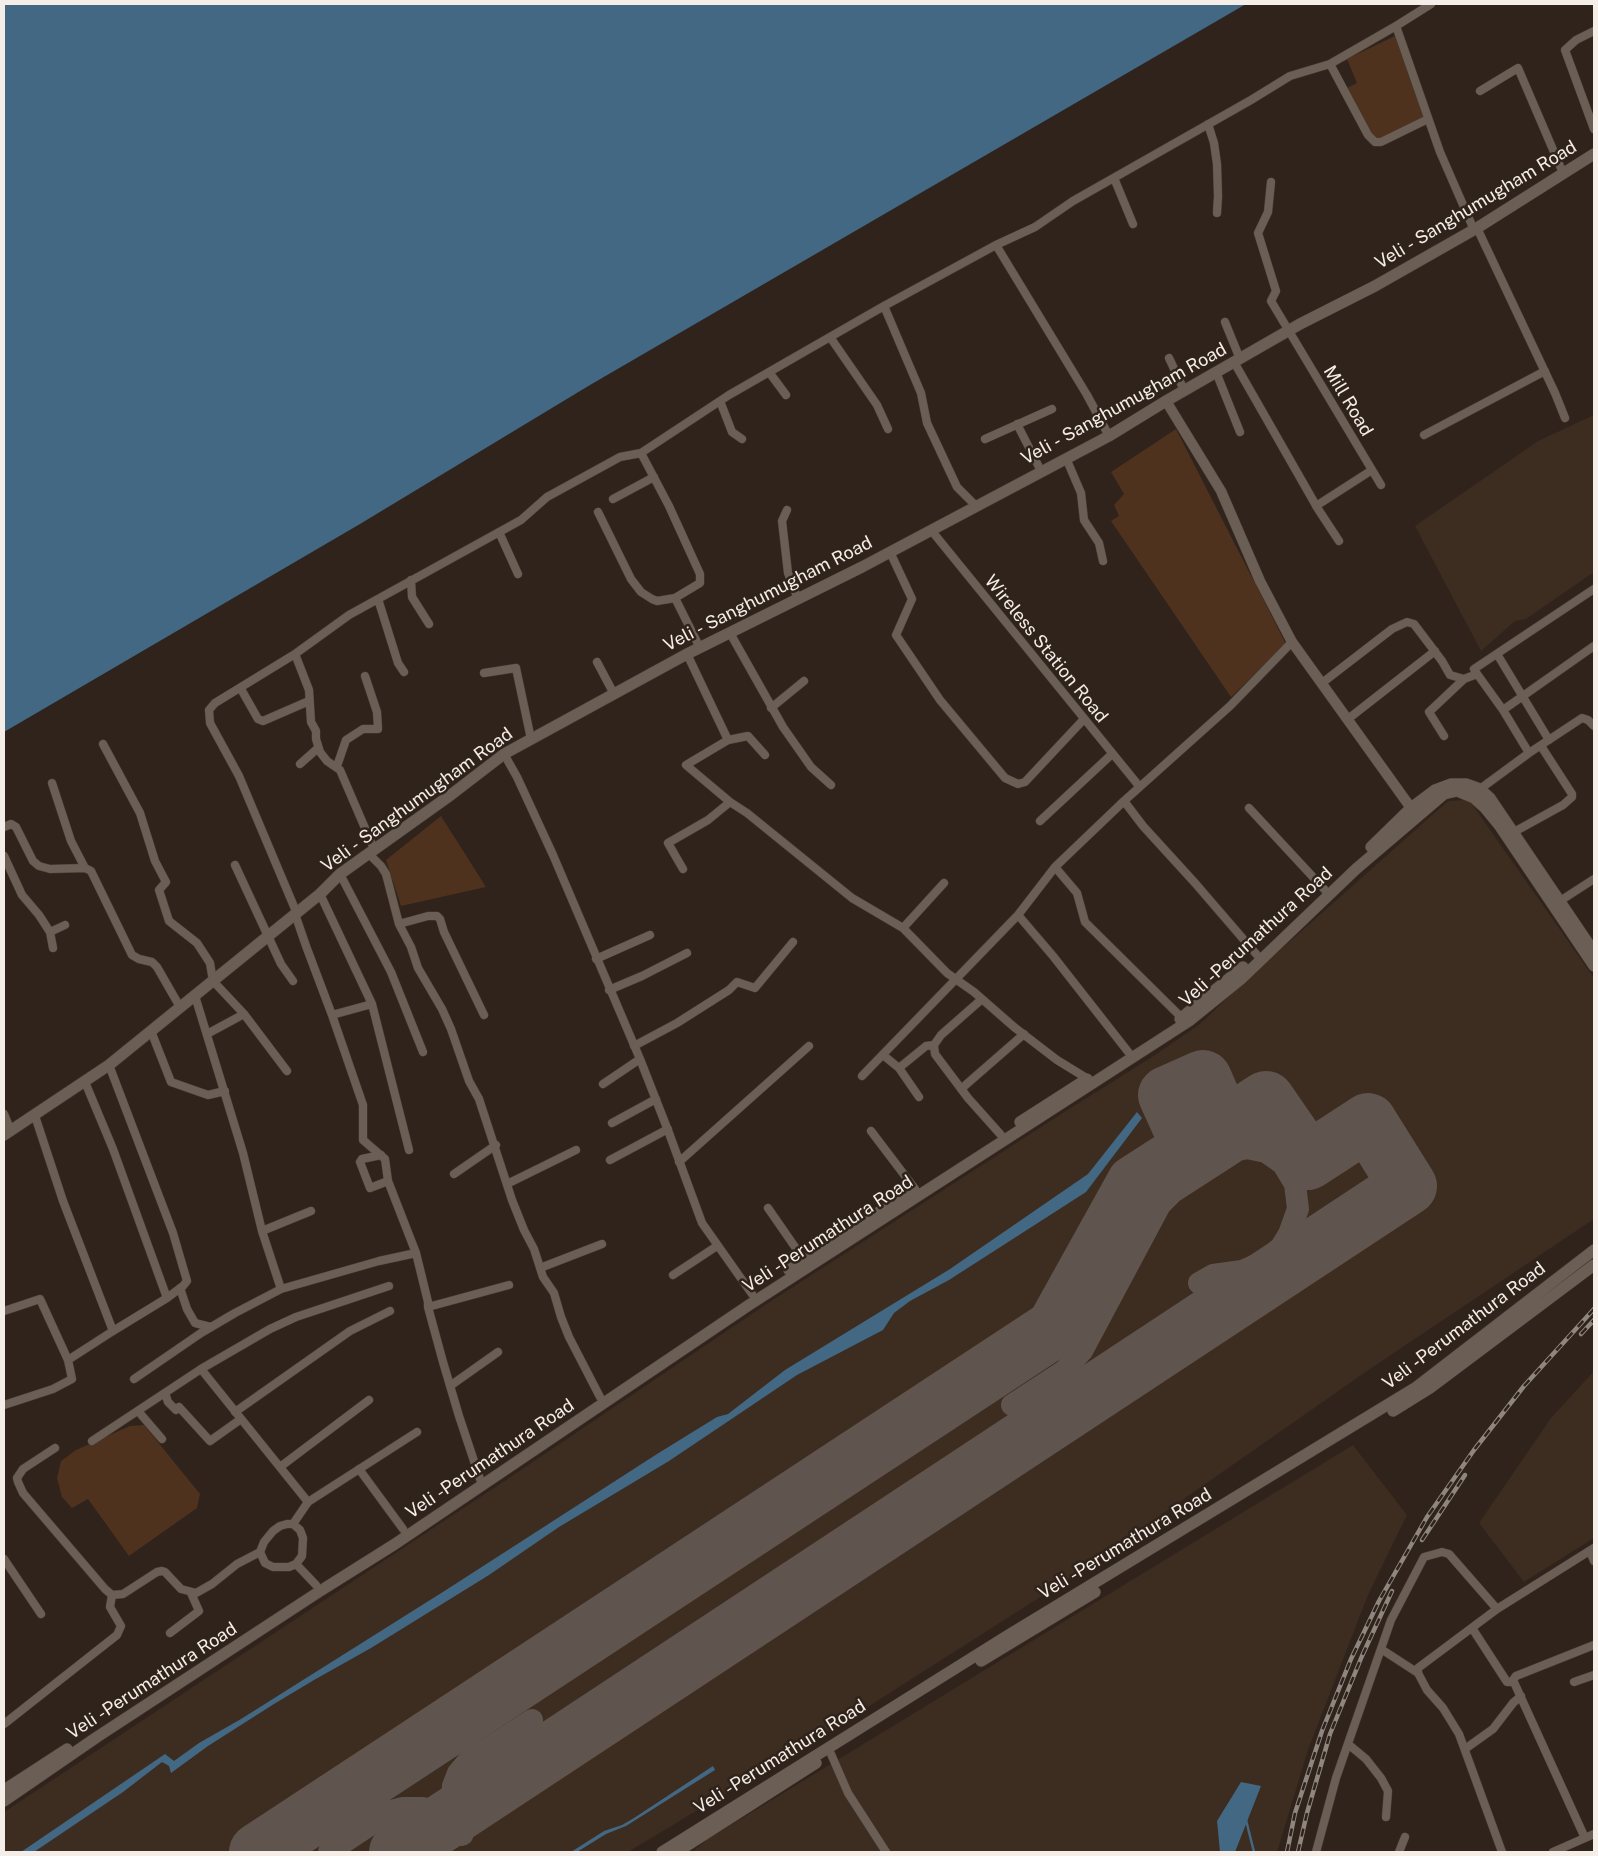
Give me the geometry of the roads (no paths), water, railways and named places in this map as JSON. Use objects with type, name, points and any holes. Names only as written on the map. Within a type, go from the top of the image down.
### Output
[{"type":"main road","name":"Veli - Sanghumugham Road","points":[[8,1133],[109,1065],[320,894],[340,874],[452,794],[504,754],[687,654],[890,552],[1109,436],[1184,390],[1300,324],[1375,286],[1475,229],[1594,154]]},
{"type":"main road","points":[[4,1790],[480,1479],[752,1294],[1182,1018],[1256,955],[1411,808],[1435,790],[1451,784],[1466,784],[1480,789],[1490,798],[1594,952]]},
{"type":"main road","name":"Veli -Perumathura Road","points":[[4,1801],[268,1625],[395,1544],[748,1305],[1189,1022],[1240,979],[1356,869],[1444,794],[1457,791],[1474,798],[1485,808],[1499,825],[1594,966]]},
{"type":"main road","name":"Veli -Perumathura Road","points":[[662,1852],[999,1641],[1415,1388],[1594,1250]]},
{"type":"main road","points":[[677,1852],[831,1754],[1430,1388],[1594,1266]]},
{"type":"street","points":[[480,1479],[450,1386],[428,1307],[416,1253],[388,1181],[385,1158],[363,1140],[363,1105],[295,914],[295,909],[239,776],[210,723],[209,710],[215,703],[241,689],[295,654],[350,615],[521,520],[548,497],[620,457],[641,453],[720,401],[884,306],[996,245],[1035,227],[1073,201],[1290,76],[1330,64],[1431,4]]},
{"type":"street","points":[[1396,26],[1440,152],[1475,229],[1545,371],[1565,418]]},
{"type":"street","points":[[1594,31],[1569,44],[1566,50],[1594,128]]},
{"type":"street","points":[[1330,64],[1368,135],[1375,142],[1381,142],[1428,119]]},
{"type":"street","points":[[1480,91],[1518,68],[1563,173]]},
{"type":"street","points":[[1208,124],[1214,143],[1217,164],[1217,213]]},
{"type":"street","points":[[1114,178],[1133,224]]},
{"type":"street","name":"Mill Road","points":[[1271,182],[1268,212],[1258,233],[1276,291],[1271,301],[1381,485]]},
{"type":"street","points":[[996,245],[1087,395],[1109,436]]},
{"type":"street","points":[[884,306],[921,393],[928,423],[957,487],[976,506]]},
{"type":"street","points":[[1225,322],[1237,360],[1316,506],[1339,542]]},
{"type":"street","points":[[830,337],[877,405],[888,429]]},
{"type":"street","points":[[1169,358],[1184,390]]},
{"type":"street","points":[[1424,435],[1545,371]]},
{"type":"street","points":[[769,372],[786,395]]},
{"type":"street","points":[[1216,372],[1240,432]]},
{"type":"street","points":[[720,401],[732,432],[742,440]]},
{"type":"street","points":[[1166,401],[1221,491],[1260,582],[1292,642],[1411,808]]},
{"type":"street","points":[[985,439],[1052,409]]},
{"type":"street","points":[[1017,424],[1041,471]]},
{"type":"street","points":[[598,512],[631,579],[641,592],[652,600],[658,601],[675,598],[700,584],[700,574],[669,506],[641,453]]},
{"type":"street","points":[[1066,458],[1081,493],[1084,520],[1099,543],[1103,561]]},
{"type":"street","points":[[1316,506],[1372,470]]},
{"type":"street","points":[[613,499],[654,477]]},
{"type":"street","points":[[786,510],[782,521],[788,573],[798,599]]},
{"type":"street","name":"Wireless Station Road","points":[[931,530],[1139,786]]},
{"type":"street","points":[[499,532],[518,574]]},
{"type":"street","points":[[890,552],[912,599],[896,635],[940,700],[1005,778],[1018,784],[1025,782],[1084,720]]},
{"type":"street","points":[[412,580],[412,597],[429,624]]},
{"type":"street","points":[[1474,669],[1594,589]]},
{"type":"street","points":[[675,598],[700,648]]},
{"type":"street","points":[[378,599],[398,663],[404,672]]},
{"type":"street","points":[[1322,683],[1392,629],[1407,622],[1414,624],[1435,651],[1450,675],[1464,679]]},
{"type":"street","points":[[730,633],[783,727],[811,767],[831,786]]},
{"type":"street","points":[[862,1076],[1018,915],[1055,867],[1139,786],[1230,706],[1292,642]]},
{"type":"street","points":[[1503,710],[1594,646]]},
{"type":"street","points":[[1348,719],[1435,651]]},
{"type":"street","points":[[295,654],[309,690],[311,722],[316,731],[318,748],[322,757],[336,766],[343,775],[372,852],[386,874],[399,924],[411,947],[418,968],[442,1009],[469,1081],[479,1098],[507,1184],[524,1230],[534,1249],[543,1277],[554,1294],[560,1317],[600,1397]]},
{"type":"street","points":[[687,654],[728,740]]},
{"type":"street","points":[[1497,654],[1549,740]]},
{"type":"street","points":[[597,662],[614,694]]},
{"type":"street","points":[[484,673],[516,668],[531,739]]},
{"type":"street","points":[[1444,736],[1429,712],[1464,679],[1477,674],[1474,669]]},
{"type":"street","points":[[1474,669],[1503,710],[1529,753]]},
{"type":"street","points":[[336,766],[346,740],[362,729],[378,729],[377,712],[365,676]]},
{"type":"street","points":[[771,708],[804,681]]},
{"type":"street","points":[[241,689],[258,719],[263,721],[309,701]]},
{"type":"street","points":[[1480,789],[1529,753],[1582,718],[1588,720],[1594,726]]},
{"type":"street","points":[[765,755],[748,736],[728,740],[686,765],[852,898],[903,928],[922,949],[956,979],[1057,1060],[1088,1079]]},
{"type":"street","points":[[103,744],[140,814],[154,861],[166,882],[159,890],[169,921],[197,943],[210,963],[214,980],[244,1014],[287,1071]]},
{"type":"street","points":[[1514,832],[1562,806],[1572,797],[1572,794],[1541,746]]},
{"type":"street","points":[[300,764],[318,748]]},
{"type":"street","points":[[504,754],[518,777],[640,1059],[702,1223],[752,1294]]},
{"type":"street","points":[[1040,821],[1112,754]]},
{"type":"street","points":[[52,783],[71,842],[85,868],[94,875],[132,955],[152,962],[157,967],[180,1007]]},
{"type":"street","points":[[1124,801],[1143,826],[1195,883],[1256,955]]},
{"type":"street","points":[[683,869],[668,843],[708,820],[730,802]]},
{"type":"street","points":[[1248,808],[1325,890]]},
{"type":"street","points":[[4,827],[11,824],[16,827],[33,862],[38,866],[50,869],[85,868]]},
{"type":"street","points":[[4,856],[22,895],[50,932],[53,948]]},
{"type":"street","points":[[235,865],[281,964],[293,981]]},
{"type":"street","points":[[1055,867],[1077,893],[1085,922],[1182,1018]]},
{"type":"street","points":[[340,874],[391,972],[423,1052]]},
{"type":"street","points":[[1560,901],[1594,879]]},
{"type":"street","points":[[903,928],[944,883]]},
{"type":"street","points":[[320,894],[372,1004],[409,1150]]},
{"type":"street","points":[[1018,915],[1053,956],[1129,1053]]},
{"type":"street","points":[[399,924],[428,916],[437,916],[440,919],[444,932],[484,1015]]},
{"type":"street","points":[[50,932],[65,925]]},
{"type":"street","points":[[596,959],[650,936]]},
{"type":"street","points":[[634,1046],[677,1023],[729,990],[738,982],[755,988],[793,942]]},
{"type":"street","points":[[609,990],[687,953]]},
{"type":"street","points":[[195,996],[243,1153],[262,1232],[281,1289]]},
{"type":"street","points":[[982,999],[941,1035],[934,1045],[935,1054],[961,1089],[1001,1135]]},
{"type":"street","points":[[332,1015],[372,1004]]},
{"type":"street","points":[[207,1034],[244,1014]]},
{"type":"street","points":[[151,1031],[171,1082],[208,1095],[225,1092]]},
{"type":"street","points":[[961,1089],[1024,1034]]},
{"type":"street","points":[[898,1068],[926,1046],[934,1045]]},
{"type":"street","points":[[679,1162],[809,1046]]},
{"type":"street","points":[[883,1056],[898,1068],[919,1097]]},
{"type":"street","points":[[603,1084],[640,1059]]},
{"type":"street","points":[[68,1360],[167,1298],[187,1281],[173,1233],[109,1065]]},
{"type":"street","points":[[85,1082],[113,1149],[167,1298]]},
{"type":"street","points":[[612,1124],[656,1099]]},
{"type":"street","points":[[4,1114],[8,1133]]},
{"type":"street","points":[[35,1116],[64,1201],[113,1331]]},
{"type":"street","points":[[610,1160],[668,1129]]},
{"type":"street","points":[[871,1131],[915,1189]]},
{"type":"street","points":[[454,1174],[496,1146]]},
{"type":"street","points":[[507,1184],[576,1150]]},
{"type":"street","points":[[381,1155],[362,1159],[360,1162],[370,1188],[388,1181]]},
{"type":"street","points":[[768,1208],[804,1260]]},
{"type":"street","points":[[262,1232],[311,1211]]},
{"type":"street","points":[[540,1268],[602,1244]]},
{"type":"street","points":[[673,1274],[717,1246]]},
{"type":"street","points":[[134,1379],[235,1312],[281,1289],[416,1253]]},
{"type":"street","points":[[428,1307],[509,1285]]},
{"type":"street","points":[[92,1441],[201,1369],[270,1329],[296,1317],[389,1286]]},
{"type":"street","points":[[180,1288],[187,1309],[195,1322],[211,1327]]},
{"type":"street","points":[[4,1311],[40,1299],[68,1360],[72,1380],[53,1389],[4,1405]]},
{"type":"street","points":[[235,1412],[350,1331],[390,1311]]},
{"type":"street","points":[[450,1386],[498,1352]]},
{"type":"street","points":[[201,1369],[308,1502]]},
{"type":"street","points":[[165,1393],[168,1402],[176,1410],[179,1408],[210,1441],[241,1420]]},
{"type":"street","points":[[280,1467],[369,1400]]},
{"type":"street","points":[[138,1411],[162,1439]]},
{"type":"street","points":[[113,1597],[123,1594],[157,1572],[162,1571],[181,1589],[192,1593],[202,1591],[237,1564],[260,1552],[264,1542],[273,1531],[280,1526],[293,1524],[308,1502],[417,1432]]},
{"type":"street","points":[[55,1448],[23,1469],[19,1474],[18,1482],[23,1493],[113,1597]]},
{"type":"street","points":[[359,1470],[403,1529]]},
{"type":"street","points":[[260,1552],[265,1563],[273,1567],[289,1567],[296,1564],[302,1556],[303,1538],[300,1530],[293,1524]]},
{"type":"street","points":[[1418,1672],[1421,1664],[1497,1609],[1592,1550],[1594,1561]]},
{"type":"street","points":[[1316,1852],[1336,1778],[1391,1620],[1424,1557],[1442,1552],[1449,1554],[1497,1609]]},
{"type":"street","points":[[4,1559],[42,1614]]},
{"type":"street","points":[[296,1564],[316,1585]]},
{"type":"street","points":[[170,1634],[199,1612],[192,1593]]},
{"type":"street","points":[[4,1724],[117,1635],[122,1626],[110,1606],[113,1597]]},
{"type":"street","points":[[1472,1628],[1506,1682],[1514,1682]]},
{"type":"street","points":[[1585,1838],[1520,1696],[1514,1678],[1594,1645]]},
{"type":"street","points":[[1381,1649],[1418,1672],[1428,1690],[1443,1708],[1459,1734],[1502,1852]]},
{"type":"street","points":[[1574,1682],[1594,1674]]},
{"type":"street","points":[[1465,1749],[1493,1729],[1520,1696]]},
{"type":"street","points":[[1348,1744],[1366,1759],[1381,1778],[1388,1791],[1386,1817]]},
{"type":"street","points":[[831,1754],[848,1793],[886,1852]]},
{"type":"street","points":[[1553,1852],[1594,1834]]},
{"type":"street","points":[[1399,1852],[1405,1837]]},
{"type":"water","points":[[4,4],[1246,4],[590,385],[360,524],[4,732]]},
{"type":"water","points":[[1137,1112],[1142,1118],[1086,1192],[949,1280],[910,1301],[894,1313],[883,1330],[797,1375],[669,1461],[559,1527],[489,1575],[371,1648],[274,1704],[208,1746],[171,1773],[169,1766],[162,1762],[123,1792],[34,1852],[21,1852],[165,1754],[174,1761],[199,1743],[241,1719],[446,1590],[657,1454],[717,1417],[728,1414],[785,1370],[950,1269],[1088,1174]]},
{"type":"water","points":[[713,1766],[715,1770],[626,1826],[606,1834],[577,1852],[571,1852],[604,1831],[622,1825],[634,1818]]},
{"type":"water","points":[[1241,1782],[1261,1786],[1235,1852],[1220,1852],[1217,1821]]},
{"type":"waterway","points":[[1246,1820],[1254,1852]]},
{"type":"railway","points":[[1287,1852],[1295,1813],[1322,1731],[1351,1659],[1379,1601],[1427,1517],[1474,1450],[1524,1386],[1594,1309]]},
{"type":"railway","points":[[1581,1334],[1594,1320]]},
{"type":"railway","points":[[1422,1540],[1465,1475]]},
{"type":"railway","points":[[1298,1852],[1307,1813],[1330,1734],[1362,1656],[1392,1591]]}]
